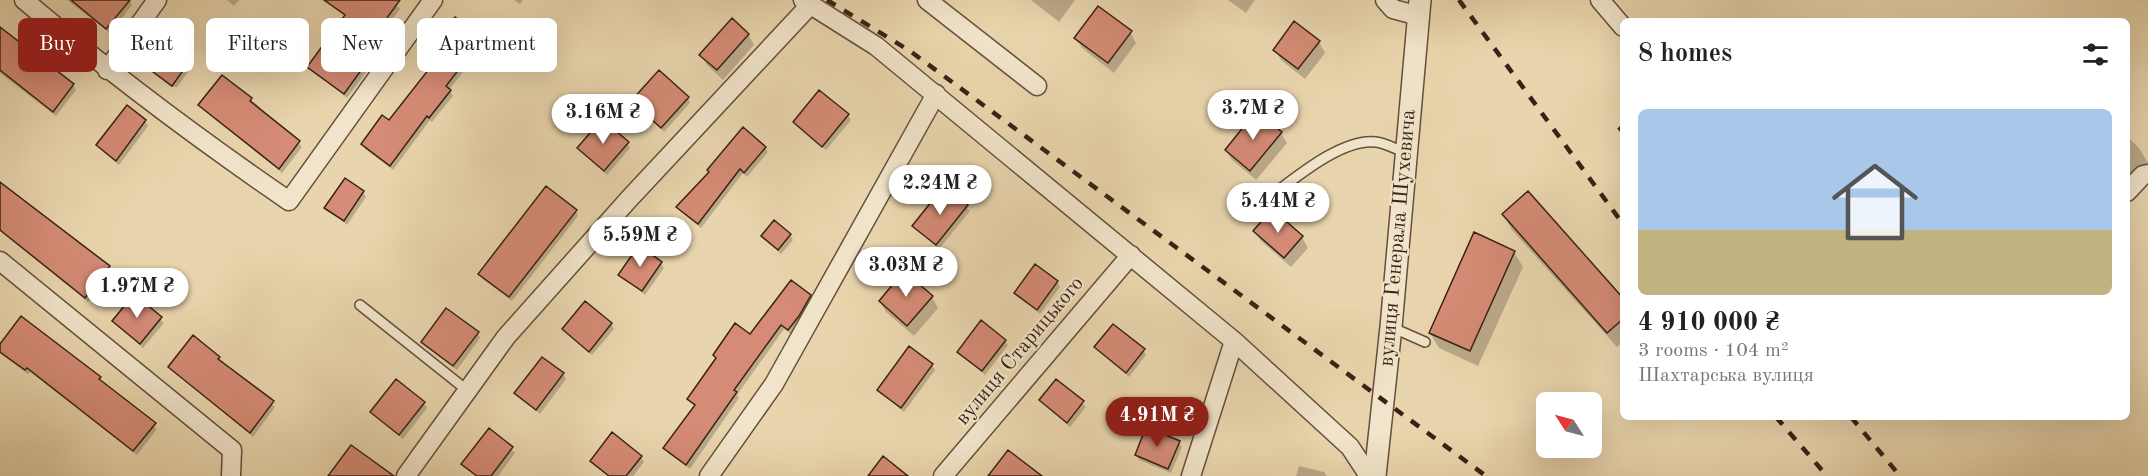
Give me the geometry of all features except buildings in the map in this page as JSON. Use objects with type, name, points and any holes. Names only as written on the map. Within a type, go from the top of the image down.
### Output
[{"type":"street","points":[[24,0],[107,70],[197,138],[289,201],[433,0]]},
{"type":"street","points":[[107,70],[157,0]]},
{"type":"street","points":[[927,0],[1037,86]]},
{"type":"street","points":[[1385,0],[1393,9],[1419,8]]},
{"type":"street","points":[[1600,0],[1620,23]]},
{"type":"street","points":[[406,476],[506,337],[807,2],[876,46],[1234,341],[1350,447],[1369,476]]},
{"type":"street","name":"вулиця Генерала Шухевича","points":[[1375,476],[1391,327],[1419,8]]},
{"type":"street","points":[[709,476],[774,384],[936,94]]},
{"type":"street","points":[[2130,189],[2143,175],[2148,174]]},
{"type":"street","name":"вулиця Старицького","points":[[944,476],[1131,255]]},
{"type":"street","points":[[0,261],[232,450],[231,476]]},
{"type":"street","points":[[1191,476],[1234,341]]},
{"type":"lane","points":[[1256,207],[1332,153],[1357,143],[1376,142],[1407,153]]},
{"type":"lane","points":[[360,304],[469,391]]},
{"type":"lane","points":[[1391,327],[1425,342]]},
{"type":"railway","points":[[827,0],[910,51],[1486,476]]},
{"type":"railway","points":[[1459,0],[1620,220]]},
{"type":"railway","points":[[1779,420],[1827,476]]},
{"type":"railway","points":[[1853,420],[1900,476]]}]
